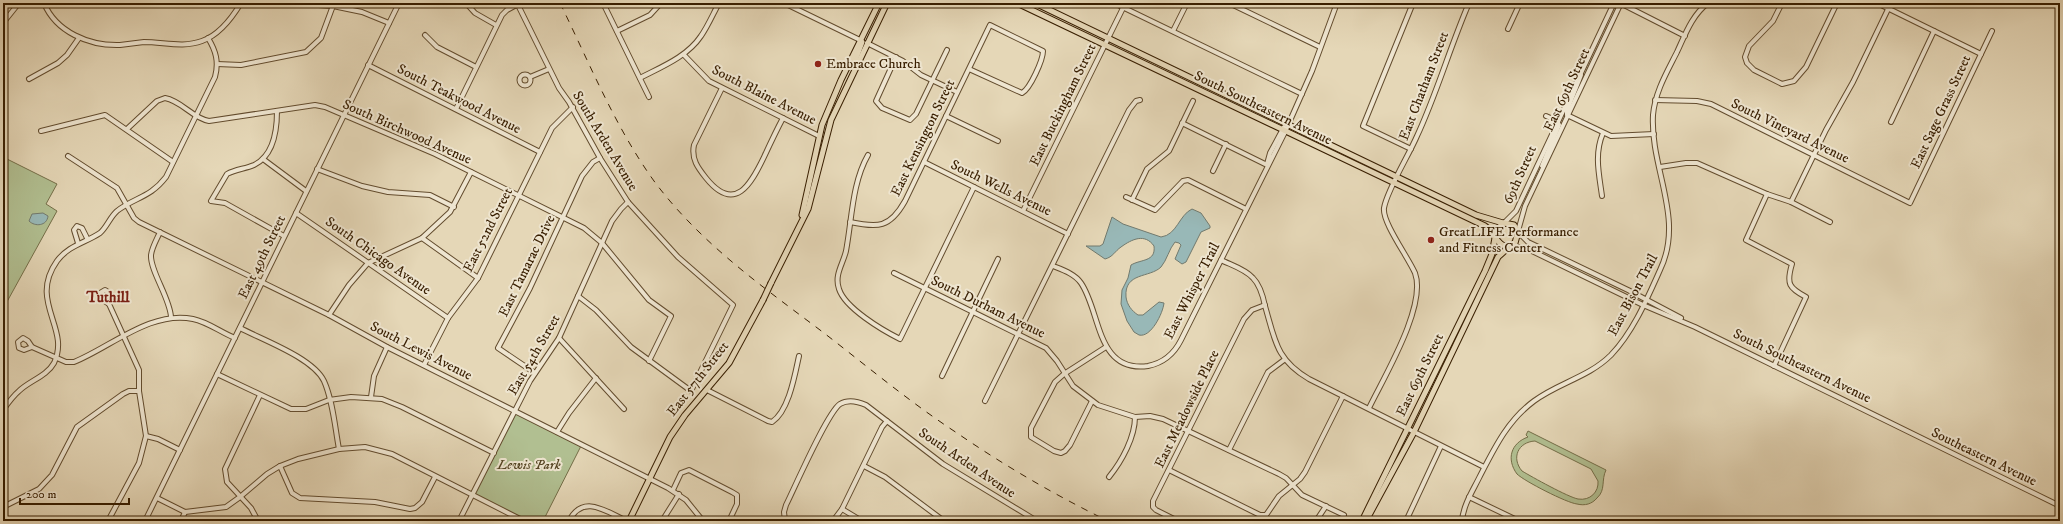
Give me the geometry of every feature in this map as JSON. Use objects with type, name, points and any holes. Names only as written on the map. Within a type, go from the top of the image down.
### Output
[{"type":"main road","name":"East 57th Street","points":[[797,230],[805,204],[819,136],[834,97],[879,3]]},
{"type":"main road","name":"East 57th Street","points":[[628,521],[670,437],[685,414],[707,390],[735,354],[763,300],[811,201],[828,130],[847,86],[887,3]]},
{"type":"main road","name":"South Southeastern Avenue","points":[[1017,3],[1394,184],[1485,226],[1495,237]]},
{"type":"main road","name":"South Southeastern Avenue","points":[[1035,3],[1476,215],[1504,223]]},
{"type":"main road","points":[[847,86],[861,47],[860,40]]},
{"type":"main road","points":[[1504,223],[1512,224],[1518,232],[1517,240],[1511,246],[1502,245],[1495,237],[1497,229],[1504,223]]},
{"type":"main road","name":"East 69th Street","points":[[1364,521],[1407,428],[1490,260],[1495,237]]},
{"type":"main road","name":"East 69th Street","points":[[1364,521],[1414,432],[1498,256],[1511,246]]},
{"type":"street","points":[[3,23],[19,3]]},
{"type":"street","points":[[44,3],[55,21],[79,38],[104,44],[144,42],[184,45],[208,38],[225,25],[241,3]]},
{"type":"street","points":[[290,3],[333,4],[362,12],[390,23]]},
{"type":"street","name":"East 49th Street","points":[[145,521],[399,3]]},
{"type":"street","points":[[466,3],[475,13],[496,25]]},
{"type":"street","points":[[603,3],[649,97]]},
{"type":"street","points":[[617,31],[650,15],[661,3]]},
{"type":"street","points":[[640,78],[684,55],[701,37],[719,3]]},
{"type":"street","points":[[784,3],[860,40]]},
{"type":"street","points":[[1114,3],[1302,94]]},
{"type":"street","points":[[1173,31],[1186,3]]},
{"type":"street","points":[[1229,3],[1320,47]]},
{"type":"street","name":"East Whisper Trail","points":[[1053,266],[1074,276],[1082,285],[1106,347],[1117,358],[1133,365],[1152,365],[1165,359],[1177,346],[1246,209],[1267,165],[1270,153],[1302,94],[1337,3]]},
{"type":"street","points":[[1411,149],[1363,126],[1413,3]]},
{"type":"street","name":"East Chatham Street","points":[[1368,408],[1404,335],[1416,304],[1417,295],[1415,273],[1384,213],[1386,202],[1411,149],[1469,3]]},
{"type":"street","points":[[1508,29],[1520,3]]},
{"type":"street","name":"69th Street","points":[[1504,223],[1516,211],[1557,121],[1614,3]]},
{"type":"street","points":[[1621,3],[1685,36]]},
{"type":"street","name":"East 69th Street","points":[[1518,232],[1523,212],[1540,174],[1621,3]]},
{"type":"street","name":"East Bison Trail","points":[[1462,521],[1470,497],[1496,444],[1514,418],[1534,400],[1601,364],[1625,337],[1646,299],[1664,261],[1670,240],[1670,224],[1654,134],[1653,121],[1655,100],[1685,36],[1696,16],[1708,3]]},
{"type":"street","points":[[1782,3],[1773,21],[1749,46],[1745,57],[1747,63],[1754,70],[1782,84],[1794,81],[1806,67],[1837,3]]},
{"type":"street","points":[[1877,3],[1981,54]]},
{"type":"street","points":[[1791,202],[1853,82],[1891,3]]},
{"type":"street","points":[[218,64],[241,65],[306,52],[321,38],[333,4]]},
{"type":"street","points":[[456,109],[496,25],[507,10],[517,4]]},
{"type":"street","name":"South Arden Avenue","points":[[517,4],[549,69],[600,158],[628,202],[678,257],[733,305]]},
{"type":"street","name":"East Buckingham Street","points":[[1023,211],[1123,8]]},
{"type":"street","name":"East Kensington Street","points":[[850,222],[871,226],[888,222],[901,208],[990,25],[1043,51],[1042,57],[1027,89],[1019,93],[969,69]]},
{"type":"street","points":[[1891,122],[1934,31]]},
{"type":"street","name":"East Sage Grass Street","points":[[1910,203],[1992,31]]},
{"type":"street","points":[[425,35],[437,47],[476,67]]},
{"type":"street","points":[[29,79],[58,63],[67,55],[79,38]]},
{"type":"street","points":[[3,410],[19,391],[50,368],[56,358],[58,337],[47,303],[48,279],[58,260],[66,251],[78,243],[101,232],[112,216],[127,205],[150,194],[166,177],[213,81],[218,64],[214,48],[208,38]]},
{"type":"street","points":[[867,44],[896,57],[933,81],[957,92]]},
{"type":"street","points":[[896,57],[876,98],[880,106],[905,119],[911,119],[916,114],[947,50]]},
{"type":"street","name":"South Blaine Avenue","points":[[684,55],[704,77],[722,88],[819,136]]},
{"type":"street","name":"South Teakwood Avenue","points":[[368,65],[540,152]]},
{"type":"street","points":[[530,77],[549,69]]},
{"type":"street","points":[[1582,69],[1580,79],[1567,110],[1568,116],[1603,133],[1618,137],[1654,134]]},
{"type":"street","points":[[722,88],[694,145],[693,153],[698,168],[713,187],[719,191],[732,194],[747,187],[783,118]]},
{"type":"street","name":"South Birchwood Avenue","points":[[127,129],[161,99],[172,99],[196,116],[205,120],[214,121],[316,105],[410,142],[590,232],[602,243],[640,291],[671,316],[650,361]]},
{"type":"street","points":[[985,401],[1019,335],[1129,110],[1136,101],[1140,100]]},
{"type":"street","name":"South Vineyard Avenue","points":[[1655,100],[1697,101],[1710,104],[1910,203]]},
{"type":"street","points":[[1132,200],[1147,169],[1169,151],[1193,101]]},
{"type":"street","name":"East 52nd Street","points":[[424,365],[448,318],[478,278],[540,152],[556,123],[572,108]]},
{"type":"street","points":[[277,111],[277,131],[271,146],[263,159],[252,166],[227,174],[211,201],[224,203],[284,236]]},
{"type":"street","points":[[41,131],[105,115],[173,162]]},
{"type":"street","points":[[946,116],[998,141]]},
{"type":"street","points":[[1540,174],[1544,158],[1559,125],[1557,121],[1546,116]]},
{"type":"street","points":[[1182,124],[1267,165]]},
{"type":"street","points":[[1602,196],[1597,159],[1598,148],[1603,133]]},
{"type":"street","points":[[1213,171],[1226,144]]},
{"type":"street","points":[[868,155],[860,172],[850,222],[846,252],[838,274],[839,289],[848,303],[882,329],[900,339],[974,187]]},
{"type":"street","name":"South Lewis Avenue","points":[[68,156],[112,184],[120,192],[137,221],[328,315],[387,347],[673,490],[691,505],[703,521]]},
{"type":"street","name":"East Tamarac Drive","points":[[535,373],[498,348],[516,317],[587,169],[600,158]]},
{"type":"street","points":[[263,159],[306,191]]},
{"type":"street","name":"South Wells Avenue","points":[[924,162],[1068,234]]},
{"type":"street","points":[[1660,167],[1697,163],[1767,194],[1791,202],[1830,222]]},
{"type":"street","points":[[317,169],[362,186],[388,192],[430,195],[454,207]]},
{"type":"street","points":[[328,315],[349,285],[368,263],[422,238],[454,207],[470,172]]},
{"type":"street","points":[[1126,197],[1155,210],[1183,181],[1188,180],[1246,209]]},
{"type":"street","points":[[1767,194],[1746,240],[1792,264],[1788,282],[1792,289],[1806,297],[1774,366]]},
{"type":"street","name":"East 54th Street","points":[[459,521],[535,373],[559,338],[615,216],[628,202]]},
{"type":"street","name":"South Chicago Avenue","points":[[296,213],[448,318]]},
{"type":"street","points":[[78,243],[74,230],[77,226],[82,227],[88,238]]},
{"type":"street","points":[[160,232],[152,250],[151,259],[169,304],[171,317]]},
{"type":"street","name":"South Southeastern Avenue","points":[[1518,232],[1528,242],[1646,299],[1695,327]]},
{"type":"street","points":[[422,238],[478,278]]},
{"type":"street","name":"South Southeastern Avenue","points":[[1511,246],[1532,251],[1643,305],[1695,327],[1899,427]]},
{"type":"street","points":[[942,376],[998,259]]},
{"type":"street","points":[[1221,260],[1253,278],[1262,293],[1278,349],[1284,360],[1302,375],[1484,468]]},
{"type":"street","name":"South Durham Avenue","points":[[894,273],[1046,348],[1053,355],[1064,374],[1078,391],[1092,402],[1111,411],[1135,417],[1150,416],[1163,419],[1280,474],[1293,484],[1302,495],[1344,515]]},
{"type":"street","points":[[578,296],[596,310],[619,336],[650,361]]},
{"type":"street","points":[[108,521],[139,463],[146,436],[138,391],[139,370],[109,304]]},
{"type":"street","name":"East 57th Street","points":[[650,361],[691,391],[733,305]]},
{"type":"street","name":"East Meadowside Place","points":[[1178,521],[1156,510],[1152,504],[1247,315],[1252,310],[1265,305]]},
{"type":"street","points":[[32,348],[66,362],[74,362],[123,336],[171,317],[194,319],[235,338]]},
{"type":"street","points":[[240,328],[310,364],[322,377],[329,400],[339,449]]},
{"type":"street","points":[[559,338],[624,409]]},
{"type":"street","points":[[371,397],[374,376],[387,347]]},
{"type":"street","points":[[1092,402],[1070,445],[1065,451],[1057,453],[1033,440],[1030,434],[1031,428],[1051,387],[1064,374],[1106,347]]},
{"type":"street","points":[[707,390],[719,398],[772,422],[778,416],[792,388],[798,356]]},
{"type":"street","points":[[1229,450],[1268,372],[1284,360]]},
{"type":"street","points":[[217,374],[286,407],[296,409],[309,408],[329,400],[371,397],[397,405],[494,453]]},
{"type":"street","points":[[557,432],[568,414],[596,378]]},
{"type":"street","points":[[3,507],[34,493],[46,483],[82,422],[123,394],[129,391],[138,391]]},
{"type":"street","points":[[258,521],[251,508],[227,482],[225,469],[260,395]]},
{"type":"street","points":[[1169,470],[1263,516],[1268,512],[1279,496],[1305,472],[1343,396]]},
{"type":"street","name":"South Arden Avenue","points":[[785,521],[784,512],[786,505],[834,409],[840,404],[852,400],[866,405],[943,464],[1034,520]]},
{"type":"street","points":[[1109,477],[1116,468],[1135,428],[1135,417]]},
{"type":"street","points":[[833,521],[842,509],[882,427],[887,421]]},
{"type":"street","name":"Southeastern Avenue","points":[[1899,427],[2060,506]]},
{"type":"street","points":[[146,436],[158,439],[180,450]]},
{"type":"street","points":[[1406,521],[1441,446]]},
{"type":"street","points":[[157,498],[185,512],[226,507],[258,481],[280,466],[298,459],[339,449],[360,447],[380,449],[472,495],[514,519],[524,521]]},
{"type":"street","points":[[280,466],[292,493],[300,498],[374,502],[410,509],[415,508],[422,502],[435,477]]},
{"type":"street","points":[[864,466],[885,477],[944,521]]},
{"type":"street","points":[[673,490],[682,473],[689,470],[732,492],[737,495],[738,500],[729,521]]},
{"type":"street","points":[[662,521],[679,494]]},
{"type":"street","points":[[1470,497],[1518,521]]},
{"type":"street","points":[[569,521],[577,510],[589,506],[597,507],[628,521]]},
{"type":"street","points":[[1316,521],[1326,506]]},
{"type":"street","points":[[842,509],[862,521]]},
{"type":"street","points":[[181,521],[185,512]]},
{"type":"green space","points":[[3,157],[57,184],[46,204],[57,211],[3,309]]},
{"type":"green space","name":"Lewis Park","points":[[515,411],[582,444],[543,521],[524,521],[472,495]]},
{"type":"green space","points":[[1528,431],[1606,470],[1602,492],[1600,495],[1593,502],[1586,505],[1572,503],[1536,486],[1517,474],[1512,463],[1512,452],[1518,443],[1528,437],[1526,435]],"holes":[[[1535,441],[1591,469],[1598,481],[1597,489],[1590,497],[1586,499],[1578,499],[1559,491],[1522,471],[1517,461],[1517,456],[1524,444]]]},
{"type":"water","points":[[1192,209],[1201,213],[1210,228],[1201,232],[1186,262],[1182,264],[1175,259],[1181,245],[1175,242],[1161,267],[1151,273],[1133,279],[1126,289],[1127,303],[1138,315],[1143,315],[1159,302],[1164,303],[1156,324],[1148,333],[1139,335],[1134,332],[1127,321],[1121,304],[1122,290],[1128,278],[1131,265],[1153,255],[1154,246],[1143,238],[1134,240],[1125,244],[1110,257],[1105,259],[1086,246],[1100,246],[1103,244],[1112,217],[1123,224],[1161,237],[1171,233],[1184,216]]},
{"type":"water","points":[[43,213],[48,216],[43,224],[37,225],[29,221],[32,214]]},
{"type":"railway","points":[[560,3],[603,94],[640,160],[654,181],[672,203],[712,244],[756,281],[906,397],[940,421],[993,457],[1031,480],[1108,521]]},
{"type":"place","name":"Embrace Church","points":[[818,64]]},
{"type":"place","name":"GreatLIFE Performance and Fitness Center","points":[[1431,240]]},
{"type":"district","name":"Tuthill","points":[[108,297]]}]
